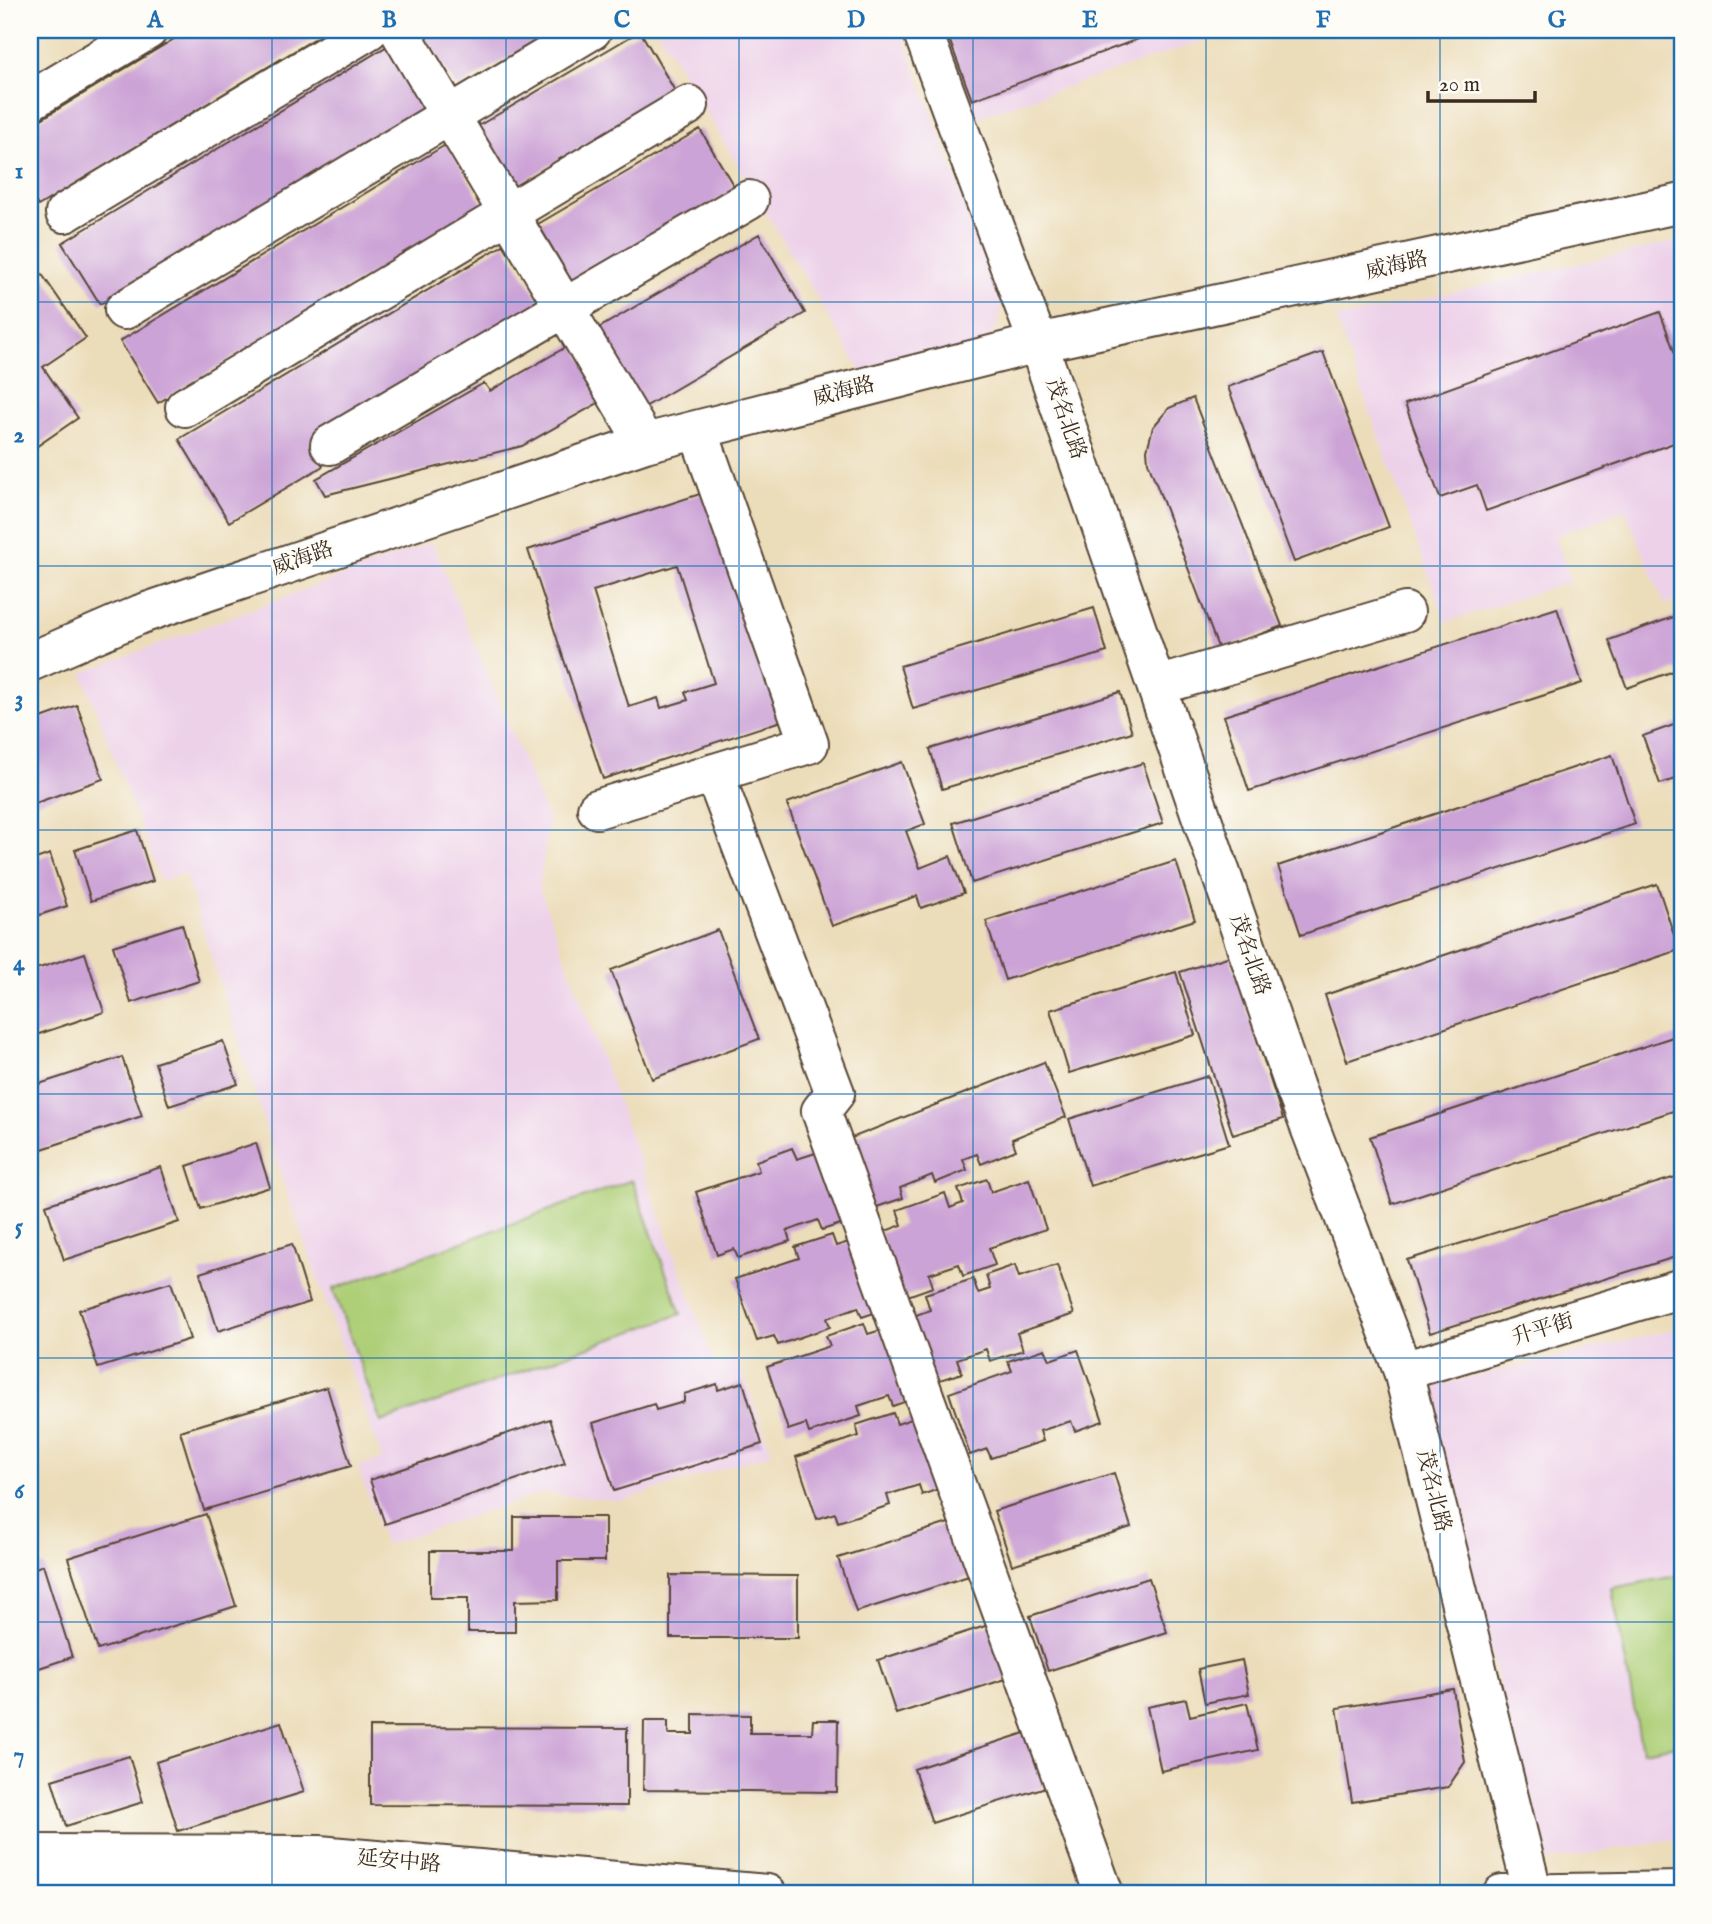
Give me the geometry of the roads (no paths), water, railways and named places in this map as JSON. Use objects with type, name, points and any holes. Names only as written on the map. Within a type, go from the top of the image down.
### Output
[{"type":"main road","points":[[30,101],[148,30]]},
{"type":"main road","points":[[65,213],[369,30]]},
{"type":"main road","points":[[399,30],[645,443]]},
{"type":"main road","points":[[124,310],[592,30]]},
{"type":"main road","name":"茂名北路","points":[[922,30],[1038,343],[1295,1088],[1403,1371],[1533,1894]]},
{"type":"main road","points":[[185,407],[690,105]]},
{"type":"main road","points":[[330,445],[749,200]]},
{"type":"main road","name":"威海路","points":[[30,662],[141,614],[645,443],[1038,343],[1682,203]]},
{"type":"main road","points":[[597,809],[809,744],[698,429]]},
{"type":"main road","points":[[1157,686],[1405,612]]},
{"type":"main road","points":[[714,773],[835,1093],[821,1111],[1104,1894]]},
{"type":"main road","name":"升平街","points":[[1403,1371],[1682,1288]]},
{"type":"main road","name":"延安中路","points":[[30,1854],[319,1855],[767,1894]]},
{"type":"main road","points":[[30,1892],[429,1887],[616,1894]]},
{"type":"main road","points":[[1502,1894],[1682,1891]]}]
